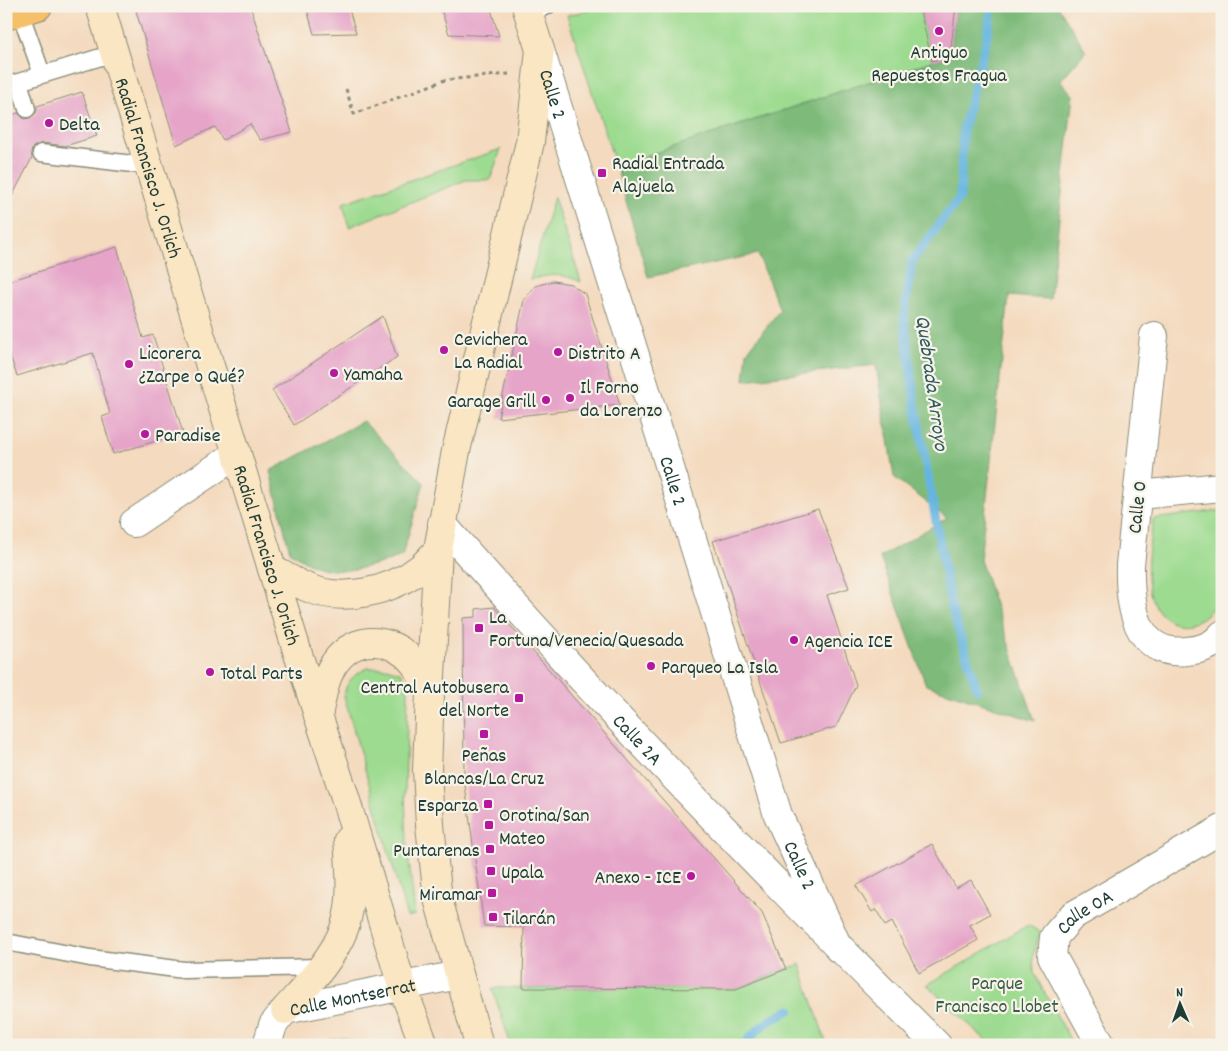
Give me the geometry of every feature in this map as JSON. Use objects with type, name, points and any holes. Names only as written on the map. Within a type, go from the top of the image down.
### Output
[{"type":"main road","name":"Radial Francisco J. Orlich","points":[[100,6],[402,986],[424,1045]]},
{"type":"main road","name":"Calle 2","points":[[533,9],[539,61]]},
{"type":"main road","points":[[479,1045],[438,899],[430,825],[427,770],[430,694],[440,537],[456,451],[530,142],[539,61]]},
{"type":"main road","points":[[272,569],[314,590],[354,594],[392,583],[419,569],[440,537]]},
{"type":"main road","points":[[318,716],[327,677],[335,663],[348,650],[361,642],[376,641],[392,646],[408,657],[418,668],[430,694]]},
{"type":"main road","points":[[285,1010],[323,967],[344,929],[348,912],[349,866],[344,794]]},
{"type":"street","name":"Calle 2","points":[[539,61],[778,815],[839,949]]},
{"type":"street","name":"Calle 0","points":[[1154,336],[1130,565],[1129,587],[1132,613],[1144,634],[1158,647],[1179,652],[1200,650],[1218,640],[1222,635]]},
{"type":"street","points":[[134,523],[237,454]]},
{"type":"street","points":[[1138,495],[1222,487]]},
{"type":"street","name":"Calle 2A","points":[[440,537],[542,638],[839,949],[937,1045]]},
{"type":"street","points":[[732,838],[752,846],[766,845],[775,839],[778,832],[778,815]]},
{"type":"street","name":"Calle 0A","points":[[1100,1045],[1052,956],[1054,937],[1072,916],[1222,829]]},
{"type":"street","name":"Calle Montserrat","points":[[267,1045],[273,1025],[285,1010],[458,975]]},
{"type":"lane","points":[[21,12],[42,74]]},
{"type":"lane","points":[[27,110],[15,83],[114,53]]},
{"type":"lane","points":[[41,153],[149,166]]},
{"type":"lane","points":[[6,942],[90,958],[184,970],[323,967]]},
{"type":"path","points":[[346,88],[354,114],[445,80],[539,61]]},
{"type":"green space","points":[[609,6],[919,6],[932,61],[616,166],[567,15]]},
{"type":"green space","points":[[956,6],[1058,6],[1086,51],[1060,81],[1073,95],[1050,299],[1009,296],[980,560],[1035,721],[926,685],[880,557],[947,518],[894,477],[876,365],[744,380],[747,352],[780,310],[758,254],[648,277],[616,166],[950,55]]},
{"type":"green space","points":[[501,149],[490,180],[466,180],[349,227],[343,203]]},
{"type":"green space","points":[[554,197],[581,282],[556,275],[530,280]]},
{"type":"green space","points":[[363,421],[424,483],[402,556],[371,566],[350,570],[318,567],[290,552],[270,471]]},
{"type":"green space","points":[[1222,510],[1222,591],[1215,605],[1194,622],[1183,624],[1172,621],[1162,615],[1154,604],[1149,588],[1148,562],[1153,519]]},
{"type":"green space","points":[[368,668],[387,668],[402,673],[408,691],[405,794],[407,843],[415,915],[407,917],[344,696],[347,686],[352,679]]},
{"type":"green space","name":"Parque Francisco Llobet","points":[[1028,925],[1040,932],[1033,956],[1034,973],[1073,1045],[991,1045],[927,985]]},
{"type":"green space","points":[[800,964],[827,1045],[511,1045],[492,988],[736,989]]},
{"type":"green space","points":[[344,1038],[363,1045],[321,1045],[329,1040]]},
{"type":"building","points":[[150,6],[250,6],[292,132],[260,140],[250,124],[223,140],[215,127],[176,145],[136,11]]},
{"type":"building","points":[[306,6],[348,6],[356,33],[314,34]]},
{"type":"building","points":[[440,6],[490,6],[499,36],[449,34]]},
{"type":"building","name":"Antiguo Repuestos Fragua","points":[[919,6],[956,6],[950,55],[932,61]]},
{"type":"building","name":"Delta","points":[[82,92],[97,136],[65,146],[42,143],[33,147],[31,152],[32,158],[6,208],[6,116],[18,113],[24,119],[30,118],[37,112],[37,106]]},
{"type":"building","points":[[117,247],[143,338],[153,335],[183,433],[113,454],[102,417],[110,414],[93,353],[17,376],[6,344],[6,282]]},
{"type":"building","name":"Distrito A","points":[[553,281],[571,284],[585,294],[620,405],[498,418],[524,300],[535,286]]},
{"type":"building","name":"Yamaha","points":[[383,316],[397,357],[294,425],[272,390]]},
{"type":"building","name":"Agencia ICE","points":[[818,509],[849,588],[827,595],[856,685],[836,727],[781,743],[713,541]]},
{"type":"building","name":"Central Autobusera del Norte","points":[[494,607],[762,913],[786,969],[736,989],[523,988],[524,927],[484,926],[464,778],[463,618],[476,617],[476,609]]},
{"type":"building","points":[[932,844],[956,888],[971,880],[990,914],[970,925],[978,940],[919,973],[892,922],[885,926],[876,909],[872,912],[856,886]]},
{"type":"waterway","name":"Quebrada Arroyo","points":[[977,689],[951,606],[914,397],[904,318],[912,261],[960,197],[963,129],[986,41],[992,6]]},
{"type":"waterway","name":"Quebrada Arroyo","points":[[745,1045],[759,1028],[790,1010]]},
{"type":"place","name":"Antiguo Repuestos Fragua","points":[[939,31]]},
{"type":"place","name":"Delta","points":[[49,123]]},
{"type":"place","name":"Radial Entrada Alajuela","points":[[602,173]]},
{"type":"place","name":"Cevichera La Radial","points":[[444,350]]},
{"type":"place","name":"Distrito A","points":[[558,352]]},
{"type":"place","name":"Licorera ¿Zarpe o Qué?","points":[[129,364]]},
{"type":"place","name":"Yamaha","points":[[334,373]]},
{"type":"place","name":"Il Forno da Lorenzo","points":[[570,398]]},
{"type":"place","name":"Garage Grill","points":[[546,400]]},
{"type":"place","name":"Paradise","points":[[145,434]]},
{"type":"place","name":"La Fortuna/Venecia/Quesada","points":[[479,628]]},
{"type":"place","name":"Agencia ICE","points":[[794,640]]},
{"type":"place","name":"Parqueo La Isla","points":[[651,666]]},
{"type":"place","name":"Total Parts","points":[[210,672]]},
{"type":"place","name":"Central Autobusera del Norte","points":[[519,698]]},
{"type":"place","name":"Peñas Blancas/La Cruz","points":[[484,734]]},
{"type":"place","name":"Esparza","points":[[488,804]]},
{"type":"place","name":"Orotina/San Mateo","points":[[489,825]]},
{"type":"place","name":"Puntarenas","points":[[490,849]]},
{"type":"place","name":"Upala","points":[[491,871]]},
{"type":"place","name":"Anexo - ICE","points":[[691,876]]},
{"type":"place","name":"Miramar","points":[[492,893]]},
{"type":"place","name":"Tilarán","points":[[493,917]]}]
